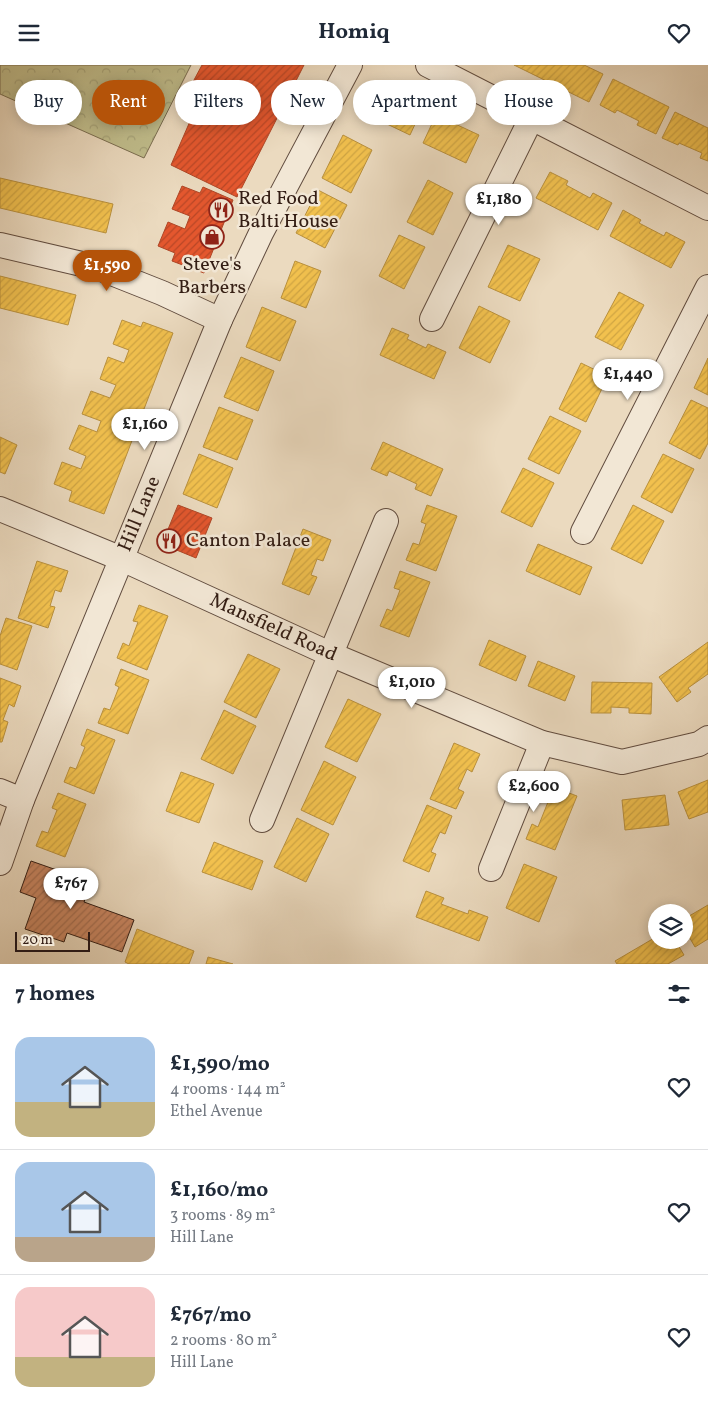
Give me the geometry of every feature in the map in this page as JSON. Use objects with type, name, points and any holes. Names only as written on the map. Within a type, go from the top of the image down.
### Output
[{"type":"street","name":"Hill Lane","points":[[0,863],[22,800],[220,320],[261,233],[350,65]]},
{"type":"street","points":[[428,65],[486,94]]},
{"type":"street","points":[[432,319],[528,125]]},
{"type":"street","points":[[547,125],[708,208]]},
{"type":"street","points":[[0,245],[100,268],[162,293],[220,320]]},
{"type":"street","points":[[582,532],[708,287]]},
{"type":"street","name":"Mansfield Road","points":[[0,509],[122,559],[330,654],[542,743],[622,762],[699,744],[708,738]]},
{"type":"street","points":[[262,820],[386,521]]},
{"type":"street","points":[[491,869],[542,743]]},
{"type":"street","points":[[0,791],[22,800]]},
{"type":"green space","points":[[0,65],[191,65],[183,80],[175,80],[175,97],[165,116],[165,80],[92,80],[92,125],[161,125],[144,158],[70,125],[82,125],[82,80],[15,80],[15,101],[0,94]]},
{"type":"building: Homes","points":[[514,65],[584,65],[603,74],[589,102],[571,93],[571,80],[544,80]]},
{"type":"building: Homes","points":[[613,79],[669,107],[656,134],[637,125],[639,121],[617,110],[615,113],[600,105]]},
{"type":"building: Homes","points":[[675,112],[708,128],[708,161],[700,158],[702,153],[662,138]]},
{"type":"building: Homes","points":[[389,125],[415,125],[410,135]]},
{"type":"building: Homes","points":[[431,125],[458,125],[479,135],[466,163],[423,143]]},
{"type":"building: Homes","points":[[343,135],[372,150],[351,193],[322,178]]},
{"type":"building: Homes","points":[[550,172],[568,181],[566,185],[590,198],[593,193],[612,203],[598,230],[536,198]]},
{"type":"building: Homes","points":[[0,178],[113,204],[106,233],[0,208]]},
{"type":"building: Homes","points":[[428,180],[453,193],[433,235],[407,222]]},
{"type":"building: Homes","points":[[318,190],[347,205],[325,248],[296,233]]},
{"type":"building: Homes","points":[[623,210],[641,220],[639,223],[664,236],[666,232],[685,242],[671,268],[610,236]]},
{"type":"building: Homes","points":[[399,235],[425,247],[404,289],[379,276]]},
{"type":"building: Homes","points":[[508,245],[540,259],[520,301],[488,287]]},
{"type":"building: Homes","points":[[295,261],[321,271],[306,308],[281,298]]},
{"type":"building: Homes","points":[[0,276],[76,295],[68,325],[0,308]]},
{"type":"building: Homes","points":[[619,292],[644,305],[621,350],[595,337]]},
{"type":"building: Homes","points":[[479,306],[510,321],[490,363],[459,348]]},
{"type":"building: Homes","points":[[262,307],[296,321],[280,361],[246,347]]},
{"type":"building: Homes","points":[[122,320],[141,327],[143,322],[173,333],[104,514],[69,501],[72,491],[54,484],[62,462],[81,469],[86,456],[69,449],[79,425],[97,432],[101,421],[82,414],[91,391],[110,398],[116,385],[100,379],[108,357],[124,363],[129,350],[113,344]]},
{"type":"building: Homes","points":[[392,328],[409,335],[407,339],[426,348],[428,344],[446,352],[434,379],[380,355]]},
{"type":"building: Homes","points":[[241,357],[274,371],[258,411],[224,397]]},
{"type":"building: Homes","points":[[708,358],[708,395],[694,388]]},
{"type":"building: Homes","points":[[581,363],[608,376],[586,422],[559,409]]},
{"type":"building: Homes","points":[[691,400],[708,408],[708,443],[700,459],[669,443]]},
{"type":"building: Homes","points":[[219,407],[253,420],[237,460],[203,447]]},
{"type":"building: Homes","points":[[550,416],[581,431],[559,474],[528,459]]},
{"type":"building: Homes","points":[[0,437],[17,445],[5,474],[0,472]]},
{"type":"building: Homes","points":[[383,442],[443,469],[431,496],[415,489],[417,484],[389,471],[387,476],[371,469]]},
{"type":"building: Homes","points":[[199,454],[233,468],[217,508],[183,494]]},
{"type":"building: Homes","points":[[663,454],[694,469],[672,513],[641,497]]},
{"type":"building: Homes","points":[[523,468],[554,483],[532,527],[501,512]]},
{"type":"building: Homes","points":[[427,505],[457,516],[436,571],[406,560],[413,543],[419,545],[426,524],[421,522]]},
{"type":"building: Homes","points":[[633,505],[664,521],[642,564],[611,549]]},
{"type":"building: Homes","points":[[303,529],[331,540],[323,561],[317,559],[311,575],[317,577],[309,595],[282,584]]},
{"type":"building: Homes","points":[[538,544],[592,567],[580,595],[526,571]]},
{"type":"building: Homes","points":[[37,561],[68,571],[61,592],[55,590],[50,606],[55,607],[48,628],[18,618]]},
{"type":"building: Homes","points":[[400,571],[430,582],[409,637],[380,626],[387,609],[392,611],[400,590],[394,588]]},
{"type":"building: Homes","points":[[139,605],[168,616],[147,670],[117,658],[123,643],[129,646],[138,622],[133,621]]},
{"type":"building: Homes","points":[[6,618],[32,626],[17,670],[0,664],[0,636]]},
{"type":"building: Homes","points":[[489,640],[526,656],[516,681],[479,665]]},
{"type":"building: Homes","points":[[708,642],[708,674],[688,688],[691,692],[677,702],[659,677]]},
{"type":"building: Homes","points":[[248,654],[280,669],[256,718],[224,702]]},
{"type":"building: Homes","points":[[538,661],[575,676],[565,701],[528,686]]},
{"type":"building: Homes","points":[[121,669],[149,680],[128,734],[98,723],[104,708],[110,710],[119,687],[115,685]]},
{"type":"building: Homes","points":[[0,678],[21,686],[14,707],[9,704],[3,720],[8,722],[2,742],[0,742]]},
{"type":"building: Homes","points":[[592,682],[652,683],[651,714],[629,713],[629,708],[611,707],[611,713],[591,713]]},
{"type":"building: Homes","points":[[348,699],[381,714],[357,762],[325,747]]},
{"type":"building: Homes","points":[[224,710],[256,726],[233,774],[201,759]]},
{"type":"building: Homes","points":[[87,729],[115,740],[94,794],[64,782],[70,767],[76,769],[85,747],[81,745]]},
{"type":"building: Homes","points":[[454,743],[480,754],[472,772],[467,769],[458,789],[464,792],[456,809],[430,799]]},
{"type":"building: Homes","points":[[324,761],[356,777],[333,825],[301,810]]},
{"type":"building: Homes","points":[[181,772],[214,784],[199,823],[166,811]]},
{"type":"building: Homes","points":[[708,780],[708,812],[689,819],[678,792]]},
{"type":"building: Homes","points":[[548,785],[577,796],[555,850],[526,839],[532,824],[538,827],[548,802],[542,800]]},
{"type":"building: Homes","points":[[58,793],[86,804],[65,857],[36,846],[42,831],[48,833],[57,810],[52,808]]},
{"type":"building: Homes","points":[[665,795],[669,825],[625,830],[622,800]]},
{"type":"building: Homes","points":[[427,805],[452,816],[445,834],[440,832],[431,852],[436,854],[429,872],[403,861]]},
{"type":"building: Homes","points":[[297,818],[329,834],[306,882],[274,867]]},
{"type":"building: Homes","points":[[214,842],[263,861],[252,890],[202,872]]},
{"type":"building: Homes","points":[[524,864],[557,877],[539,922],[506,908]]},
{"type":"building: Homes","points":[[426,891],[444,898],[441,904],[468,914],[469,910],[488,917],[479,941],[416,917]]},
{"type":"building: Homes","points":[[708,905],[708,939],[695,947],[693,944],[693,914]]},
{"type":"building: Homes","points":[[137,929],[194,951],[189,964],[129,964],[125,962]]},
{"type":"building: Homes","points":[[648,942],[648,949],[680,949],[684,955],[668,964],[617,964],[615,961]]},
{"type":"building: Homes","points":[[208,957],[233,964],[206,964]]},
{"type":"building: Shops","points":[[202,65],[304,65],[296,80],[271,80],[271,125],[274,125],[237,197],[171,165],[188,125],[261,125],[261,80],[194,80]]},
{"type":"building: Shops","points":[[182,186],[200,193],[203,187],[233,200],[204,273],[172,261],[175,253],[158,246],[168,222],[185,229],[190,216],[172,209]]},
{"type":"building: Shops","points":[[178,505],[212,518],[196,558],[162,544]]},
{"type":"building: Other","points":[[31,861],[91,882],[84,902],[134,920],[122,952],[67,933],[64,942],[25,929],[36,898],[20,892]]},
{"type":"place","name":"Red Food Balti House","points":[[221,210]]},
{"type":"place","name":"Steve's Barbers","points":[[212,237]]},
{"type":"place","name":"Canton Palace","points":[[169,541]]}]
